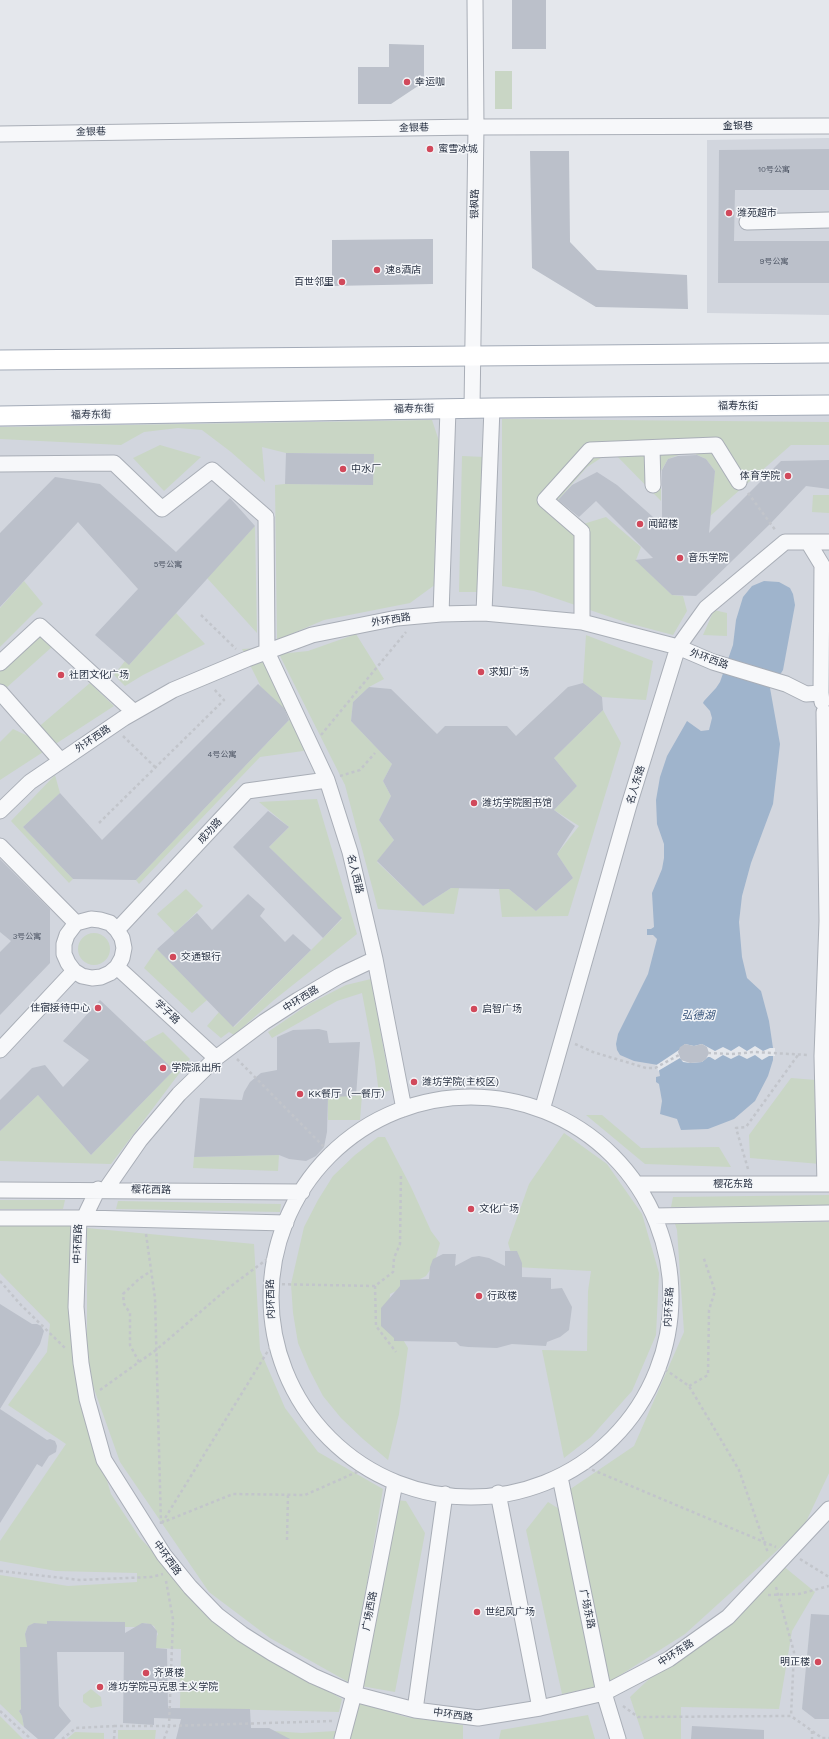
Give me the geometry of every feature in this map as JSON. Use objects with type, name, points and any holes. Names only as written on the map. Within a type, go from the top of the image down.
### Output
[{"type":"main road","points":[[0,360],[829,353]]},
{"type":"main road","name":"福寿东街","points":[[0,416],[472,408],[829,406]]},
{"type":"street","name":"银枫路","points":[[472,408],[474,356],[476,127],[475,0]]},
{"type":"street","name":"金银巷","points":[[0,134],[476,127],[829,126]]},
{"type":"street","points":[[747,222],[829,220]]},
{"type":"street","points":[[484,613],[492,408]]},
{"type":"street","points":[[441,614],[448,409]]},
{"type":"street","points":[[582,622],[582,532],[545,500],[590,450],[716,445],[739,482]]},
{"type":"street","points":[[652,448],[653,485]]},
{"type":"street","points":[[0,464],[114,463],[162,509],[212,470],[266,517],[267,652]]},
{"type":"street","points":[[785,542],[829,542]]},
{"type":"street","name":"名人东路","points":[[542,1110],[629,805],[678,648],[706,608],[785,542]]},
{"type":"street","points":[[808,542],[822,565],[821,693],[827,712],[827,921],[822,1056],[827,1184]]},
{"type":"street","name":"外环西路","points":[[0,811],[30,782],[112,726],[173,690],[247,659],[312,635],[382,621],[441,614],[484,613],[582,622],[678,648],[713,662],[786,684],[806,694],[821,693]]},
{"type":"street","points":[[0,662],[40,626],[134,712]]},
{"type":"street","name":"名人西路","points":[[267,652],[327,780],[350,852],[375,959],[404,1109]]},
{"type":"street","points":[[0,692],[61,761]]},
{"type":"street","name":"成功路","points":[[117,930],[247,791],[327,780]]},
{"type":"street","points":[[0,846],[76,923]]},
{"type":"street","points":[[91,919],[100,920],[110,923],[117,930],[122,938],[124,948],[122,958],[117,967],[110,973],[101,977],[92,978],[82,976],[74,971],[66,959],[64,944],[67,935],[76,923],[91,919]]},
{"type":"street","name":"中环西路","points":[[375,959],[318,988],[264,1022],[221,1053],[174,1099],[102,1189],[82,1218],[76,1307],[81,1363],[87,1399],[104,1460],[164,1555],[217,1615],[242,1634],[306,1672],[354,1694],[415,1710],[478,1718]]},
{"type":"street","name":"学子路","points":[[117,967],[221,1053]]},
{"type":"street","points":[[0,1050],[74,971]]},
{"type":"street","name":"内环西路","points":[[452,1494],[419,1490],[395,1483],[366,1468],[340,1450],[317,1425],[298,1401],[274,1341],[270,1284],[274,1254],[286,1223],[302,1192],[320,1164],[347,1139],[376,1120],[418,1104],[479,1099]]},
{"type":"street","name":"内环东路","points":[[452,1494],[522,1491],[541,1485],[560,1477],[581,1465],[606,1445],[628,1422],[646,1395],[660,1366],[668,1334],[672,1298],[665,1248],[654,1216],[638,1184],[598,1142],[575,1125],[542,1110],[518,1103],[479,1099]]},
{"type":"street","name":"樱花东路","points":[[638,1184],[827,1184]]},
{"type":"street","name":"樱花西路","points":[[0,1190],[102,1189],[302,1192]]},
{"type":"street","points":[[654,1216],[829,1213]]},
{"type":"street","points":[[0,1218],[144,1219],[286,1223]]},
{"type":"street","name":"广场东路","points":[[560,1477],[604,1693],[618,1739]]},
{"type":"street","name":"广场西路","points":[[342,1739],[354,1694],[395,1483]]},
{"type":"street","points":[[498,1493],[540,1708]]},
{"type":"street","points":[[415,1710],[452,1494]]},
{"type":"street","name":"中环东路","points":[[478,1718],[540,1708],[604,1693],[669,1659],[728,1617],[829,1509]]},
{"type":"path","points":[[739,482],[785,542]]},
{"type":"path","points":[[201,615],[247,659]]},
{"type":"path","points":[[314,751],[317,739],[419,616]]},
{"type":"path","points":[[99,823],[224,700],[204,677]]},
{"type":"path","points":[[112,726],[156,768]]},
{"type":"path","points":[[327,780],[360,770],[375,753]]},
{"type":"path","points":[[562,1038],[593,1052],[637,1066],[655,1068],[679,1056]]},
{"type":"path","points":[[221,1053],[331,1154]]},
{"type":"path","points":[[708,1053],[822,1056]]},
{"type":"path","points":[[752,1184],[736,1128],[746,1127],[798,1055]]},
{"type":"path","points":[[270,1284],[375,1286],[393,1272],[394,1258],[400,1244],[401,1173]]},
{"type":"path","points":[[144,1219],[155,1298],[161,1523],[164,1555]]},
{"type":"path","points":[[87,1399],[156,1350],[227,1289],[274,1254]]},
{"type":"path","points":[[689,1386],[708,1375],[709,1310],[715,1291],[703,1256]]},
{"type":"path","points":[[139,1362],[130,1345],[130,1313],[124,1304],[123,1294],[139,1279],[152,1271]]},
{"type":"path","points":[[0,1281],[21,1305],[81,1363]]},
{"type":"path","points":[[375,1286],[376,1326],[396,1352]]},
{"type":"path","points":[[161,1523],[274,1341]]},
{"type":"path","points":[[660,1366],[689,1386],[739,1470],[766,1543],[778,1595],[794,1652],[791,1716]]},
{"type":"path","points":[[581,1465],[788,1552],[829,1578]]},
{"type":"path","points":[[161,1523],[233,1494],[305,1495],[366,1468]]},
{"type":"path","points":[[287,1540],[288,1494]]},
{"type":"path","points":[[0,1571],[80,1580],[151,1578],[165,1573],[173,1619],[169,1726],[164,1739]]},
{"type":"path","points":[[748,1596],[799,1594],[829,1586]]},
{"type":"path","points":[[604,1693],[638,1717],[791,1716],[822,1738],[829,1738]]},
{"type":"path","points":[[0,1711],[31,1739]]},
{"type":"path","points":[[62,1739],[76,1728],[326,1722],[340,1720]]},
{"type":"path","points":[[114,1739],[115,1726]]},
{"type":"path","points":[[812,1731],[812,1739]]},
{"type":"shaded area","points":[[829,138],[829,315],[707,313],[707,140]]},
{"type":"shaded area","name":"潍坊学院(主校区)","points":[[829,413],[829,1739],[0,1739],[0,424],[434,415]]},
{"type":"green space","points":[[495,71],[512,71],[512,109],[495,109]]},
{"type":"green space","points":[[502,419],[829,422],[829,445],[791,445],[709,517],[715,471],[706,459],[689,451],[668,459],[661,471],[661,501],[612,451],[587,467],[558,500],[566,520],[580,525],[606,517],[641,547],[636,560],[672,595],[683,596],[687,611],[673,635],[628,623],[534,591],[502,586]]},
{"type":"green space","points":[[432,420],[440,444],[436,584],[410,603],[324,620],[277,640],[275,485],[373,485],[374,454],[286,453],[262,447],[265,482],[231,452],[202,430],[178,428],[144,432],[121,445],[0,439],[0,427]]},
{"type":"green space","points":[[160,445],[201,457],[164,491],[133,458]]},
{"type":"green space","points":[[462,456],[485,457],[478,592],[459,592]]},
{"type":"green space","points":[[813,495],[829,495],[829,513],[812,512]]},
{"type":"green space","points":[[255,526],[257,633],[207,578]]},
{"type":"green space","points":[[24,581],[43,604],[0,647],[0,608]]},
{"type":"green space","points":[[714,610],[727,613],[727,636],[703,635]]},
{"type":"green space","points":[[176,613],[205,644],[143,675],[125,686],[114,675],[125,661],[130,664]]},
{"type":"green space","points":[[39,632],[53,646],[5,689],[0,684],[0,667]]},
{"type":"green space","points":[[356,634],[384,679],[369,687],[353,702],[351,721],[392,764],[383,781],[391,796],[379,820],[394,840],[377,862],[423,906],[451,888],[459,888],[454,914],[378,909],[345,785],[279,654],[308,651]]},
{"type":"green space","points":[[586,635],[653,661],[646,700],[602,697],[583,683]]},
{"type":"green space","points":[[259,648],[310,747],[303,751],[260,757],[139,884],[136,880],[292,717],[261,687],[242,649]]},
{"type":"green space","points":[[90,683],[114,706],[0,780],[0,742],[13,729],[28,736]]},
{"type":"green space","points":[[603,710],[621,743],[568,916],[502,917],[499,889],[509,889],[536,911],[573,878],[557,854],[579,826],[554,810],[577,786],[554,758]]},
{"type":"green space","points":[[55,775],[60,793],[23,827],[73,879],[69,883],[11,821]]},
{"type":"green space","points":[[317,799],[357,934],[274,1000],[234,1035],[229,1032],[221,1038],[207,1026],[219,1012],[234,1027],[342,919],[269,847],[289,827],[259,802]]},
{"type":"green space","points":[[186,889],[203,906],[175,933],[157,914]]},
{"type":"green space","points":[[91,933],[97,933],[107,940],[110,949],[109,955],[103,962],[97,965],[91,965],[81,958],[78,952],[78,946],[85,936]]},
{"type":"green space","points":[[157,949],[207,1000],[192,1013],[144,968]]},
{"type":"green space","points":[[371,979],[391,1090],[379,1094],[375,1062],[362,993],[337,1001],[272,1038],[268,1032],[309,1004],[346,985]]},
{"type":"green space","points":[[163,1032],[190,1059],[111,1164],[0,1161],[0,1131],[38,1095],[91,1155],[174,1070],[144,1042]]},
{"type":"green space","points":[[791,1078],[816,1080],[820,1164],[750,1158],[749,1135]]},
{"type":"green space","points":[[362,1095],[360,1120],[328,1120],[328,1097]]},
{"type":"green space","points":[[586,1115],[602,1115],[641,1148],[719,1147],[731,1167],[645,1164]]},
{"type":"green space","points":[[564,1133],[607,1164],[642,1214],[659,1273],[656,1335],[632,1391],[591,1437],[564,1458],[542,1350],[587,1351],[588,1291],[591,1271],[515,1267],[508,1243],[529,1184]]},
{"type":"green space","points":[[378,1137],[385,1137],[411,1187],[431,1231],[440,1243],[434,1264],[426,1276],[390,1294],[389,1316],[408,1348],[399,1414],[388,1460],[341,1418],[323,1396],[298,1343],[293,1313],[291,1284],[304,1227],[318,1200],[333,1176],[355,1155]]},
{"type":"green space","points":[[279,1155],[278,1171],[193,1168],[194,1157]]},
{"type":"green space","points":[[829,1195],[829,1205],[671,1207],[673,1197]]},
{"type":"green space","points":[[0,1200],[65,1200],[63,1209],[0,1209]]},
{"type":"green space","points":[[118,1201],[281,1204],[280,1212],[116,1209]]},
{"type":"green space","points":[[73,1222],[75,1374],[111,1494],[140,1538],[235,1638],[342,1699],[339,1712],[180,1708],[181,1649],[152,1648],[158,1634],[154,1626],[145,1623],[137,1627],[125,1627],[125,1622],[47,1621],[48,1627],[35,1623],[28,1626],[25,1634],[31,1647],[20,1647],[21,1700],[28,1702],[19,1711],[22,1716],[24,1727],[0,1704],[0,1575],[68,1586],[137,1582],[137,1573],[56,1571],[0,1561],[0,1541],[66,1444],[8,1405],[47,1352],[50,1324],[0,1273],[0,1223]]},
{"type":"green space","points":[[829,1222],[829,1473],[804,1526],[685,1634],[611,1681],[605,1674],[569,1490],[634,1446],[684,1332],[677,1230],[675,1224]]},
{"type":"green space","points":[[87,1228],[254,1244],[260,1350],[285,1408],[318,1452],[383,1489],[350,1683],[270,1638],[209,1592],[120,1462],[87,1369]]},
{"type":"green space","points":[[396,1500],[406,1501],[425,1533],[395,1692],[361,1686]]},
{"type":"green space","points":[[548,1502],[561,1510],[596,1687],[562,1694],[526,1530]]},
{"type":"green space","points":[[782,1565],[815,1592],[792,1631],[779,1709],[681,1707],[681,1739],[644,1739],[630,1697],[648,1680],[713,1634]]},
{"type":"green space","points":[[91,1689],[101,1697],[102,1706],[91,1708],[83,1702],[83,1695]]},
{"type":"green space","points":[[357,1702],[406,1717],[463,1725],[463,1739],[347,1739]]},
{"type":"green space","points":[[588,1715],[595,1739],[499,1739],[501,1730]]},
{"type":"green space","points":[[0,1716],[23,1739],[0,1739]]},
{"type":"green space","points":[[118,1730],[156,1730],[155,1739],[118,1739]]},
{"type":"green space","points":[[273,1731],[302,1733],[336,1731],[333,1739],[275,1739]]},
{"type":"green space","points":[[75,1732],[104,1733],[104,1739],[67,1739]]},
{"type":"water","name":"弘德湖","points":[[764,581],[779,582],[790,588],[795,605],[783,670],[778,678],[774,679],[770,688],[780,744],[773,804],[751,863],[742,896],[739,922],[742,957],[747,978],[761,991],[769,1021],[773,1048],[773,1060],[768,1076],[755,1101],[734,1119],[708,1129],[681,1130],[677,1119],[660,1114],[662,1101],[659,1084],[656,1082],[656,1077],[660,1076],[658,1065],[634,1061],[620,1055],[616,1044],[618,1034],[648,974],[657,939],[653,935],[647,935],[647,929],[654,927],[652,893],[662,869],[664,858],[664,844],[657,824],[656,800],[660,777],[667,756],[687,721],[701,731],[709,730],[712,718],[710,711],[703,703],[720,682],[733,645],[736,620],[743,597],[752,586]]},
{"type":"pier","points":[[685,1044],[694,1046],[702,1044],[715,1051],[723,1047],[731,1051],[739,1046],[747,1051],[755,1046],[763,1051],[770,1048],[775,1048],[775,1056],[769,1056],[762,1060],[755,1055],[747,1059],[739,1055],[731,1059],[723,1055],[715,1060],[708,1057],[702,1062],[690,1063],[683,1062],[680,1058],[658,1071],[657,1066],[655,1066],[679,1050]]},
{"type":"building","points":[[512,0],[546,0],[546,49],[512,49]]},
{"type":"building","points":[[389,44],[424,45],[424,82],[391,104],[358,104],[358,67],[389,67]]},
{"type":"building","points":[[829,149],[829,190],[735,190],[734,241],[829,241],[829,283],[718,283],[719,150]]},
{"type":"building","points":[[530,151],[569,151],[570,242],[597,270],[687,275],[688,309],[596,307],[532,268]]},
{"type":"building","points":[[433,239],[433,284],[332,286],[332,240]]},
{"type":"building","name":"中水厂","points":[[286,453],[374,454],[373,485],[285,484]]},
{"type":"building","name":"闻韶楼","points":[[697,455],[706,459],[715,471],[709,533],[781,461],[829,460],[829,489],[806,486],[771,523],[696,596],[672,595],[635,560],[653,558],[596,501],[579,517],[558,500],[572,485],[597,472],[617,485],[662,525],[662,470],[668,459],[678,456]]},
{"type":"building","points":[[55,477],[100,484],[176,552],[230,498],[255,526],[129,665],[95,635],[138,589],[78,522],[0,607],[0,533]]},
{"type":"building","name":"潍坊学院图书馆","points":[[583,683],[602,697],[603,710],[554,758],[577,786],[554,810],[575,826],[557,854],[573,878],[536,911],[509,889],[451,888],[423,906],[377,861],[394,840],[379,820],[391,796],[383,781],[392,764],[351,721],[353,702],[369,687],[391,689],[437,734],[445,726],[507,726],[516,736],[568,687]]},
{"type":"building","points":[[258,684],[284,708],[289,720],[136,880],[73,879],[23,827],[60,793],[102,840]]},
{"type":"building","points":[[268,811],[289,827],[269,847],[342,918],[323,938],[233,847]]},
{"type":"building","points":[[0,859],[50,909],[50,963],[0,1015],[0,952],[11,941],[0,932]]},
{"type":"building","points":[[248,894],[265,909],[260,916],[285,942],[293,934],[311,950],[233,1027],[157,949],[197,913],[212,930]]},
{"type":"building","points":[[100,1000],[174,1070],[91,1155],[38,1095],[0,1131],[0,1100],[32,1068],[45,1065],[63,1087],[89,1060],[63,1041]]},
{"type":"building","name":"KK餐厅（一餐厅）","points":[[319,1029],[327,1031],[329,1043],[360,1042],[356,1096],[328,1097],[327,1132],[324,1147],[316,1156],[306,1161],[289,1159],[279,1155],[194,1157],[200,1098],[242,1100],[244,1092],[250,1082],[261,1073],[277,1070],[277,1037],[293,1030]]},
{"type":"building","points":[[685,1044],[694,1046],[702,1044],[707,1047],[709,1053],[706,1059],[702,1062],[690,1063],[681,1060],[678,1052],[680,1047]]},
{"type":"building","name":"行政楼","points":[[505,1251],[517,1251],[522,1263],[522,1277],[551,1278],[551,1289],[562,1288],[572,1307],[569,1330],[560,1337],[547,1342],[546,1346],[512,1344],[497,1348],[460,1346],[456,1342],[394,1341],[394,1338],[381,1326],[381,1308],[400,1286],[400,1280],[429,1279],[430,1267],[433,1259],[443,1254],[456,1254],[455,1266],[472,1257],[479,1256],[489,1258],[505,1266]]},
{"type":"building","points":[[0,1304],[32,1324],[41,1326],[44,1331],[40,1344],[0,1409]]},
{"type":"building","points":[[0,1409],[47,1440],[50,1439],[55,1441],[57,1446],[56,1452],[49,1456],[42,1467],[37,1464],[0,1523]]},
{"type":"building","name":"明正楼","points":[[811,1614],[829,1615],[829,1719],[815,1719],[802,1709]]},
{"type":"building","name":"齐贤楼","points":[[47,1621],[125,1622],[125,1633],[142,1623],[151,1624],[157,1631],[156,1648],[167,1649],[168,1708],[250,1709],[251,1728],[269,1728],[290,1739],[176,1739],[181,1719],[154,1718],[154,1725],[123,1723],[124,1652],[57,1652],[59,1706],[71,1721],[54,1739],[38,1739],[24,1727],[22,1716],[19,1711],[21,1709],[20,1647],[27,1647],[25,1634],[28,1626],[34,1623],[47,1624]]},
{"type":"building","points":[[692,1726],[764,1730],[764,1739],[691,1739]]},
{"type":"place","name":"幸运咖","points":[[407,82]]},
{"type":"place","name":"蜜雪冰城","points":[[430,149]]},
{"type":"place","name":"潍苑超市","points":[[729,213]]},
{"type":"place","name":"速8酒店","points":[[377,270]]},
{"type":"place","name":"百世邻里","points":[[342,282]]},
{"type":"place","name":"中水厂","points":[[343,469]]},
{"type":"place","name":"体育学院","points":[[788,476]]},
{"type":"place","name":"闻韶楼","points":[[640,524]]},
{"type":"place","name":"音乐学院","points":[[680,558]]},
{"type":"place","name":"求知广场","points":[[481,672]]},
{"type":"place","name":"社团文化广场","points":[[61,675]]},
{"type":"place","name":"潍坊学院图书馆","points":[[474,803]]},
{"type":"place","name":"交通银行","points":[[173,957]]},
{"type":"place","name":"住宿接待中心","points":[[98,1008]]},
{"type":"place","name":"启智广场","points":[[474,1009]]},
{"type":"place","name":"学院派出所","points":[[163,1068]]},
{"type":"place","name":"潍坊学院(主校区)","points":[[414,1082]]},
{"type":"place","name":"KK餐厅（一餐厅）","points":[[300,1094]]},
{"type":"place","name":"文化广场","points":[[471,1209]]},
{"type":"place","name":"行政楼","points":[[479,1296]]},
{"type":"place","name":"世纪风广场","points":[[477,1612]]},
{"type":"place","name":"明正楼","points":[[818,1662]]},
{"type":"place","name":"齐贤楼","points":[[146,1673]]},
{"type":"place","name":"潍坊学院马克思主义学院","points":[[100,1687]]}]
